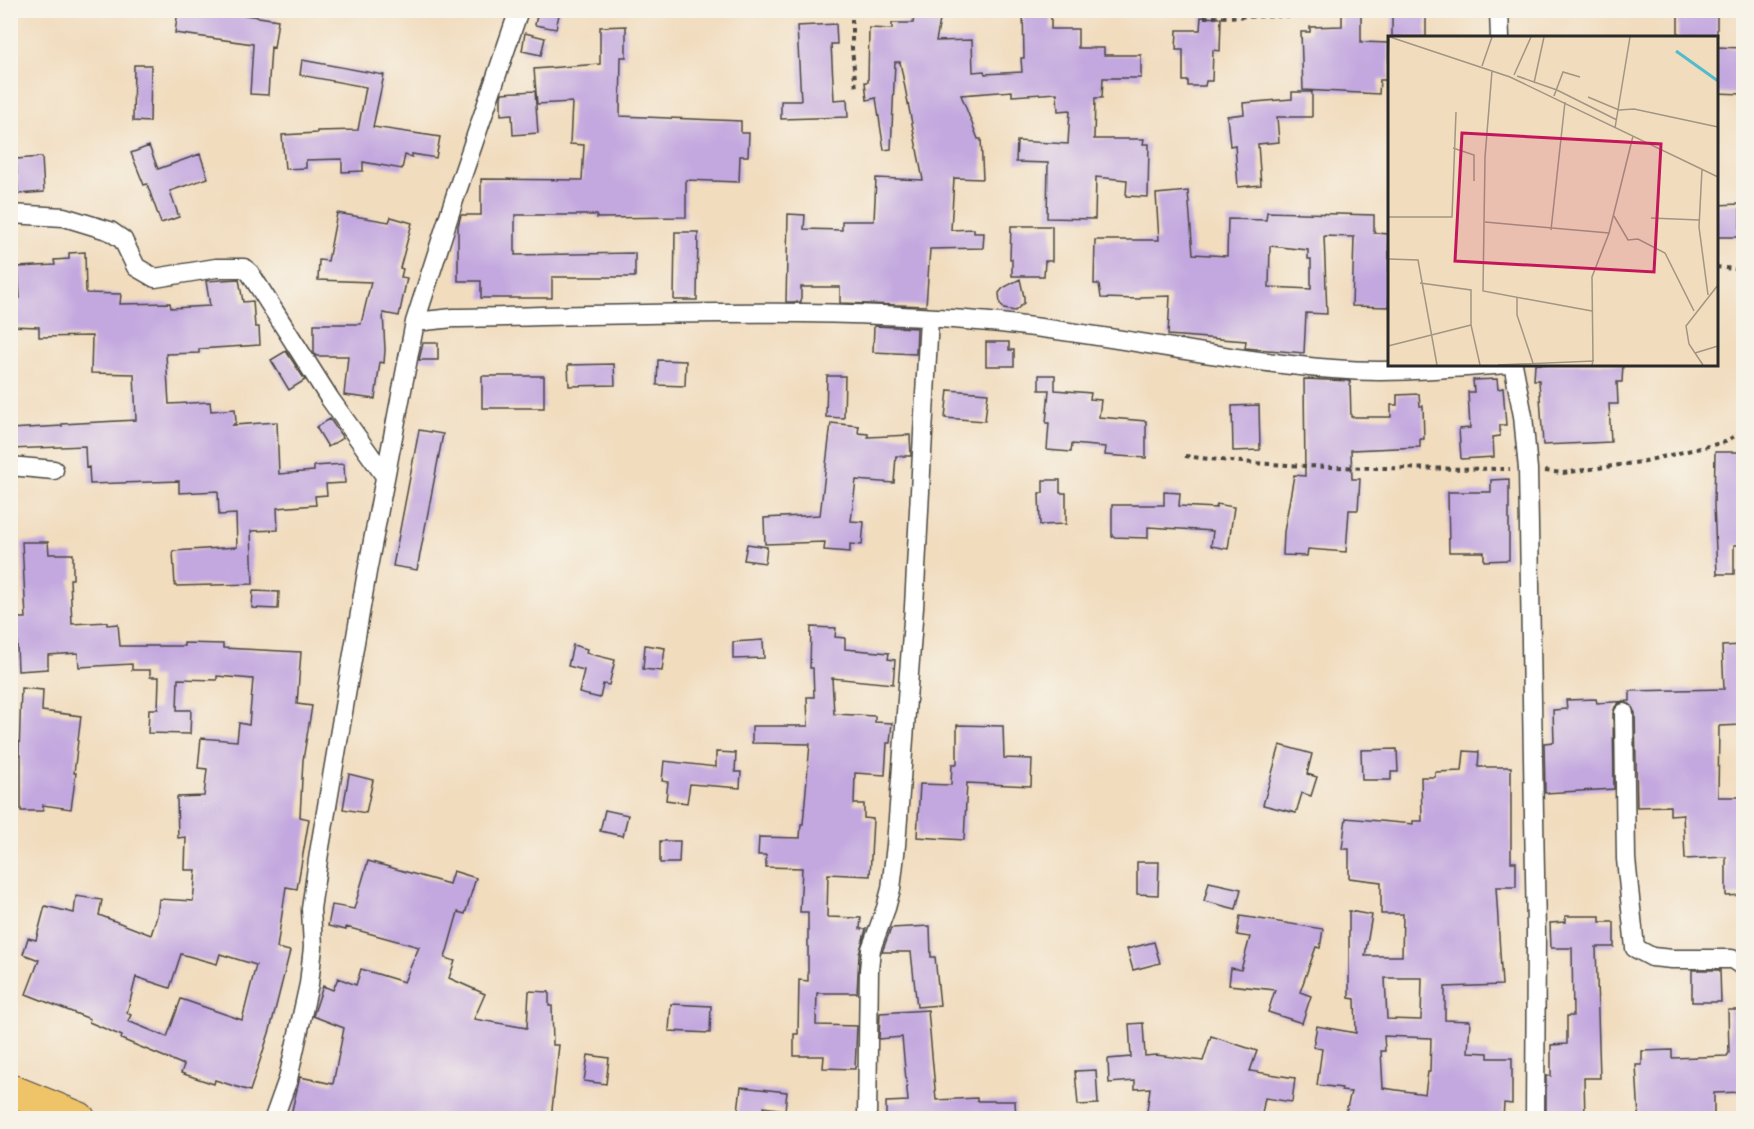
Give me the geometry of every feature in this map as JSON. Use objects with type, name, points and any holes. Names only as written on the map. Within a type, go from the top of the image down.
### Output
[{"type":"highway","points":[[10,1090],[79,1119]]},
{"type":"street","points":[[274,1119],[288,1079],[309,984],[313,946],[311,909],[319,853],[385,476],[415,322],[519,10]]},
{"type":"street","points":[[1499,10],[1500,36]]},
{"type":"street","points":[[10,214],[64,217],[110,231],[123,240],[136,267],[155,278],[216,268],[244,268],[250,273],[330,399],[385,476]]},
{"type":"street","points":[[415,322],[453,318],[758,313],[929,318],[991,322],[1334,369],[1388,371],[1476,366]]},
{"type":"street","points":[[867,1119],[869,970],[871,949],[891,889],[896,845],[914,607],[929,318]]},
{"type":"street","points":[[1511,366],[1523,416],[1528,469],[1536,932],[1535,1119]]},
{"type":"street","points":[[10,466],[54,470]]},
{"type":"street","points":[[1624,713],[1626,859],[1635,948],[1652,957],[1732,959],[1743,967]]},
{"type":"path","points":[[852,10],[852,48],[856,89]]},
{"type":"path","points":[[1204,17],[1288,16],[1296,10]]},
{"type":"path","points":[[1718,267],[1743,270]]},
{"type":"path","points":[[1185,456],[1266,465],[1528,469],[1563,473],[1641,462],[1725,442],[1743,430]]},
{"type":"building","points":[[178,10],[213,10],[278,20],[274,48],[271,47],[268,95],[250,94],[253,44],[175,33]]},
{"type":"building","points":[[538,10],[560,10],[556,29],[535,25]]},
{"type":"building","points":[[915,10],[942,10],[936,41],[972,40],[973,72],[984,71],[985,74],[1022,72],[1023,10],[1051,10],[1051,29],[1078,29],[1078,48],[1104,48],[1104,55],[1141,55],[1141,78],[1103,78],[1102,98],[1095,98],[1094,139],[1144,139],[1143,144],[1149,144],[1148,197],[1126,196],[1127,180],[1096,177],[1095,219],[1047,218],[1048,163],[1016,162],[1017,141],[1068,144],[1070,110],[1058,111],[1057,93],[1012,96],[1012,91],[961,95],[978,139],[981,139],[983,179],[954,178],[951,230],[974,229],[974,233],[984,233],[983,248],[930,249],[926,306],[840,303],[840,287],[801,287],[801,302],[786,302],[788,214],[805,215],[804,229],[842,230],[842,221],[874,221],[876,178],[923,180],[900,62],[895,62],[891,149],[884,150],[876,98],[867,100],[865,82],[868,82],[869,28],[892,29],[892,23],[913,23]]},
{"type":"building","points":[[1342,10],[1361,10],[1361,42],[1388,43],[1388,80],[1380,80],[1379,94],[1303,90],[1301,32],[1310,32],[1310,27],[1342,26]]},
{"type":"building","points":[[1392,10],[1426,10],[1426,36],[1392,36]]},
{"type":"building","points":[[1678,10],[1717,10],[1717,36],[1678,36]]},
{"type":"building","points":[[1201,17],[1221,18],[1220,51],[1213,50],[1212,81],[1206,81],[1205,86],[1188,86],[1188,81],[1183,81],[1183,50],[1176,50],[1177,30],[1200,30]]},
{"type":"building","points":[[836,24],[837,44],[831,44],[834,100],[847,99],[848,117],[781,119],[781,101],[801,101],[797,26]]},
{"type":"building","points":[[626,26],[626,57],[621,57],[620,116],[741,121],[741,133],[749,133],[748,156],[740,156],[739,182],[686,180],[686,217],[597,218],[597,215],[515,215],[515,255],[635,253],[635,277],[552,277],[552,298],[481,298],[481,281],[458,281],[458,226],[461,215],[481,215],[481,179],[582,180],[584,145],[570,144],[572,102],[537,104],[534,69],[600,64],[600,27]]},
{"type":"building","points":[[525,33],[545,38],[541,55],[522,51]]},
{"type":"building","points":[[1718,47],[1743,48],[1743,94],[1718,93]]},
{"type":"building","points":[[302,60],[384,75],[373,127],[440,137],[436,158],[405,155],[402,169],[363,162],[363,171],[342,172],[342,159],[306,160],[306,168],[285,169],[282,135],[358,130],[366,87],[300,75]]},
{"type":"building","points":[[134,65],[151,65],[150,122],[133,121]]},
{"type":"building","points":[[535,91],[538,133],[513,135],[512,114],[501,115],[502,93]]},
{"type":"building","points":[[1292,92],[1312,92],[1312,117],[1277,117],[1279,142],[1258,144],[1261,185],[1238,187],[1235,145],[1230,146],[1227,116],[1244,114],[1243,103],[1292,99]]},
{"type":"building","points":[[149,146],[158,169],[200,154],[208,178],[170,191],[179,217],[161,223],[147,184],[144,185],[131,153]]},
{"type":"building","points":[[42,157],[44,192],[18,194],[16,159]]},
{"type":"building","points":[[1188,191],[1193,254],[1227,256],[1228,219],[1266,220],[1267,212],[1374,215],[1374,233],[1388,234],[1388,307],[1352,306],[1354,237],[1324,236],[1327,314],[1306,313],[1304,353],[1245,348],[1246,341],[1168,335],[1170,296],[1141,297],[1140,299],[1101,298],[1099,284],[1094,284],[1095,240],[1159,240],[1156,194]],"holes":[[[1270,246],[1308,250],[1308,259],[1311,259],[1311,289],[1269,287]]]},
{"type":"building","points":[[1740,204],[1740,237],[1718,237],[1718,205]]},
{"type":"building","points":[[337,213],[389,222],[391,217],[412,223],[400,268],[403,269],[401,277],[407,278],[399,316],[383,313],[384,363],[380,362],[375,399],[344,395],[348,356],[316,356],[314,353],[314,324],[361,324],[371,282],[318,280],[319,260],[328,261]]},
{"type":"building","points":[[1011,226],[1052,226],[1052,261],[1045,261],[1044,276],[1012,276]]},
{"type":"building","points":[[675,232],[698,232],[697,300],[674,300]]},
{"type":"building","points":[[85,252],[86,293],[121,294],[120,304],[170,303],[171,308],[210,306],[206,281],[239,279],[243,302],[253,301],[255,327],[259,327],[260,345],[199,349],[199,353],[166,354],[169,404],[210,402],[211,411],[235,409],[236,422],[233,425],[277,422],[279,474],[314,471],[314,466],[344,464],[345,483],[326,484],[327,495],[315,496],[316,505],[277,508],[278,530],[251,531],[253,584],[175,586],[173,551],[237,547],[236,514],[219,515],[218,491],[179,493],[179,481],[90,484],[89,467],[86,468],[85,446],[10,449],[10,429],[136,420],[134,374],[91,373],[92,336],[39,337],[39,327],[10,326],[10,298],[20,298],[18,267],[55,265],[54,260],[69,259],[69,253]]},
{"type":"building","points":[[1020,279],[1024,303],[1015,311],[1004,309],[1000,304],[999,293],[1003,288]]},
{"type":"building","points":[[874,326],[917,328],[916,354],[873,352]]},
{"type":"building","points":[[986,342],[1009,342],[1009,350],[1014,350],[1014,366],[986,366]]},
{"type":"building","points":[[423,343],[438,343],[438,360],[419,360]]},
{"type":"building","points":[[286,351],[305,380],[289,390],[271,360]]},
{"type":"building","points":[[658,360],[686,361],[685,386],[657,385]]},
{"type":"building","points":[[614,364],[615,385],[569,386],[568,365]]},
{"type":"building","points":[[1535,366],[1623,366],[1622,382],[1617,382],[1618,404],[1609,404],[1611,442],[1543,445],[1539,380],[1534,380]]},
{"type":"building","points":[[1039,375],[1055,375],[1055,390],[1091,393],[1090,399],[1101,400],[1099,417],[1146,421],[1146,458],[1105,455],[1106,447],[1072,444],[1071,452],[1047,450],[1049,423],[1046,423],[1049,390],[1039,390]]},
{"type":"building","points":[[482,376],[544,376],[544,408],[482,408]]},
{"type":"building","points":[[827,376],[845,376],[844,418],[826,417]]},
{"type":"building","points":[[1304,379],[1350,381],[1351,417],[1391,417],[1391,405],[1397,405],[1397,395],[1419,394],[1420,406],[1423,406],[1424,439],[1420,439],[1420,447],[1351,450],[1352,479],[1360,479],[1358,510],[1349,510],[1346,552],[1308,549],[1307,556],[1283,555],[1284,532],[1294,475],[1305,476]]},
{"type":"building","points":[[1497,379],[1498,389],[1503,388],[1506,425],[1500,425],[1500,436],[1493,437],[1494,457],[1461,459],[1459,429],[1470,428],[1468,392],[1474,392],[1473,380]]},
{"type":"building","points":[[948,390],[988,393],[985,421],[945,418]]},
{"type":"building","points":[[1259,405],[1260,450],[1233,451],[1232,406]]},
{"type":"building","points":[[330,419],[343,438],[328,447],[316,427]]},
{"type":"building","points":[[831,423],[859,426],[858,433],[868,434],[868,437],[910,435],[911,456],[896,456],[894,483],[856,480],[851,521],[864,522],[862,545],[850,544],[850,552],[824,550],[825,542],[765,544],[764,518],[820,515]]},
{"type":"building","points":[[419,430],[443,434],[417,570],[393,566]]},
{"type":"building","points":[[1715,452],[1743,452],[1743,545],[1734,545],[1734,574],[1717,574],[1714,505]]},
{"type":"building","points":[[1509,479],[1509,560],[1484,561],[1484,552],[1449,552],[1448,492],[1491,492],[1491,480]]},
{"type":"building","points":[[1043,480],[1060,480],[1060,493],[1066,493],[1066,524],[1040,525],[1039,493],[1043,493]]},
{"type":"building","points":[[1164,492],[1180,493],[1179,506],[1216,508],[1217,504],[1234,507],[1228,549],[1211,546],[1213,531],[1148,527],[1148,538],[1112,537],[1112,505],[1164,505]]},
{"type":"building","points":[[22,542],[48,542],[49,554],[73,554],[73,579],[70,579],[72,624],[107,622],[107,625],[118,624],[120,646],[223,644],[223,648],[301,652],[297,704],[312,706],[303,760],[300,817],[309,819],[297,889],[286,887],[277,948],[290,951],[270,1030],[250,1091],[215,1080],[214,1084],[181,1073],[184,1065],[121,1039],[122,1036],[89,1022],[90,1019],[26,994],[39,960],[23,954],[28,938],[36,940],[45,906],[74,913],[76,896],[102,900],[99,915],[151,935],[159,899],[193,901],[196,870],[185,870],[186,837],[178,838],[177,797],[204,796],[207,769],[198,768],[201,738],[237,741],[239,723],[249,725],[253,679],[217,676],[217,680],[178,679],[177,710],[191,710],[190,734],[148,733],[149,709],[158,709],[159,677],[150,677],[150,670],[132,670],[132,664],[79,667],[78,653],[48,655],[48,669],[18,671],[16,618],[26,618]],"holes":[[[181,954],[217,964],[220,954],[256,965],[242,1020],[181,999],[167,1037],[128,1021],[131,1015],[127,1013],[136,977],[170,988]]]},
{"type":"building","points":[[747,544],[767,547],[765,563],[744,560]]},
{"type":"building","points":[[253,591],[279,592],[278,609],[252,608]]},
{"type":"building","points":[[811,627],[836,628],[835,637],[845,638],[845,649],[889,653],[888,659],[895,660],[893,684],[832,678],[834,714],[875,716],[875,722],[892,723],[890,743],[887,743],[885,775],[855,773],[854,804],[864,804],[864,818],[873,819],[870,876],[828,874],[827,917],[861,918],[860,929],[866,929],[859,954],[857,993],[817,993],[816,1025],[857,1026],[855,1069],[823,1068],[824,1056],[794,1056],[794,1034],[798,1034],[799,980],[808,981],[808,912],[800,912],[802,868],[766,867],[766,855],[758,855],[759,837],[800,838],[810,744],[752,743],[752,726],[808,726],[807,697],[814,697],[813,668],[810,668]]},
{"type":"building","points":[[763,640],[764,658],[733,659],[733,642]]},
{"type":"building","points":[[573,645],[587,649],[586,653],[615,660],[609,685],[603,684],[600,698],[579,693],[584,670],[568,666]]},
{"type":"building","points":[[645,645],[665,648],[662,671],[643,669]]},
{"type":"building","points":[[1743,645],[1743,725],[1719,726],[1718,797],[1743,797],[1743,895],[1726,896],[1726,857],[1685,859],[1683,814],[1670,815],[1670,806],[1637,807],[1635,713],[1630,704],[1619,703],[1613,713],[1614,789],[1545,793],[1544,743],[1554,742],[1553,710],[1567,709],[1566,700],[1596,699],[1597,703],[1630,701],[1630,691],[1724,689],[1722,646]]},
{"type":"building","points":[[21,688],[43,690],[42,711],[81,716],[71,809],[43,805],[43,811],[21,811],[21,755],[19,755]]},
{"type":"building","points":[[957,725],[1003,726],[1004,758],[1032,759],[1031,786],[967,783],[964,840],[917,837],[920,784],[951,785],[952,764],[957,764]]},
{"type":"building","points":[[1280,745],[1312,754],[1307,774],[1317,777],[1311,796],[1302,793],[1296,813],[1263,805]]},
{"type":"building","points":[[1397,749],[1398,772],[1391,772],[1391,780],[1362,780],[1361,750]]},
{"type":"building","points":[[1464,751],[1479,752],[1478,767],[1511,767],[1511,862],[1516,862],[1516,887],[1496,887],[1502,985],[1445,987],[1445,1020],[1470,1021],[1468,1052],[1488,1053],[1488,1058],[1512,1058],[1512,1104],[1504,1103],[1503,1119],[1344,1119],[1351,1092],[1341,1091],[1342,1088],[1317,1085],[1322,1049],[1313,1047],[1317,1026],[1356,1033],[1355,999],[1349,998],[1349,911],[1372,915],[1365,956],[1402,956],[1403,914],[1381,914],[1381,882],[1349,878],[1349,849],[1342,849],[1346,818],[1413,824],[1413,821],[1422,821],[1421,777],[1435,777],[1435,772],[1462,771]],"holes":[[[1385,978],[1422,978],[1421,1020],[1387,1019]],[[1384,1036],[1431,1038],[1430,1072],[1428,1072],[1425,1094],[1383,1088],[1381,1051],[1385,1051]]]},
{"type":"building","points":[[716,752],[736,753],[735,772],[741,772],[740,788],[690,784],[687,803],[666,800],[668,782],[662,781],[664,761],[716,767]]},
{"type":"building","points":[[349,774],[373,780],[366,813],[343,809]]},
{"type":"building","points":[[605,810],[628,815],[623,836],[600,831]]},
{"type":"building","points":[[660,841],[680,841],[679,863],[660,863]]},
{"type":"building","points":[[368,861],[449,884],[453,871],[476,878],[465,914],[458,912],[445,958],[455,961],[449,978],[485,994],[474,1019],[527,1028],[529,991],[549,992],[549,1006],[552,1006],[553,1045],[559,1045],[551,1119],[313,1119],[291,1114],[300,1077],[333,1084],[344,1028],[313,1016],[323,986],[333,990],[338,978],[356,985],[361,969],[404,982],[419,947],[346,927],[346,930],[328,926],[332,905],[354,909]]},
{"type":"building","points":[[1137,862],[1159,862],[1158,895],[1137,894]]},
{"type":"building","points":[[1209,882],[1241,889],[1236,909],[1204,901]]},
{"type":"building","points":[[1240,916],[1323,929],[1320,948],[1316,947],[1300,992],[1311,996],[1302,1023],[1268,1012],[1275,990],[1229,985],[1231,968],[1241,970],[1250,937],[1237,935]]},
{"type":"building","points":[[1565,916],[1600,916],[1600,922],[1614,922],[1614,947],[1596,947],[1600,1078],[1584,1078],[1585,1119],[1546,1119],[1546,1076],[1551,1076],[1551,1045],[1567,1044],[1567,1016],[1573,1016],[1572,948],[1551,948],[1550,923],[1565,922]]},
{"type":"building","points":[[930,926],[931,957],[935,957],[940,1005],[917,1007],[911,952],[882,952],[891,928]]},
{"type":"building","points":[[1154,942],[1160,963],[1133,970],[1127,949]]},
{"type":"building","points":[[1692,970],[1720,970],[1721,1002],[1692,1002]]},
{"type":"building","points":[[671,1004],[711,1006],[710,1033],[669,1031]]},
{"type":"building","points":[[928,1010],[936,1100],[977,1098],[977,1101],[1015,1101],[1016,1119],[886,1119],[886,1102],[908,1101],[902,1037],[879,1039],[880,1013]]},
{"type":"building","points":[[1728,1010],[1743,1010],[1743,1092],[1714,1093],[1714,1119],[1639,1119],[1636,1065],[1642,1065],[1642,1051],[1672,1050],[1672,1058],[1727,1056],[1729,1053]]},
{"type":"building","points":[[1143,1023],[1145,1056],[1156,1055],[1203,1061],[1211,1036],[1257,1051],[1250,1071],[1295,1078],[1292,1102],[1265,1098],[1261,1119],[1146,1119],[1150,1088],[1135,1089],[1135,1081],[1109,1083],[1108,1059],[1131,1057],[1129,1024]]},
{"type":"building","points":[[588,1055],[609,1058],[606,1084],[584,1081]]},
{"type":"building","points":[[1096,1070],[1098,1104],[1078,1105],[1075,1071]]},
{"type":"building","points":[[741,1087],[787,1092],[785,1110],[764,1107],[762,1119],[737,1119]]}]
